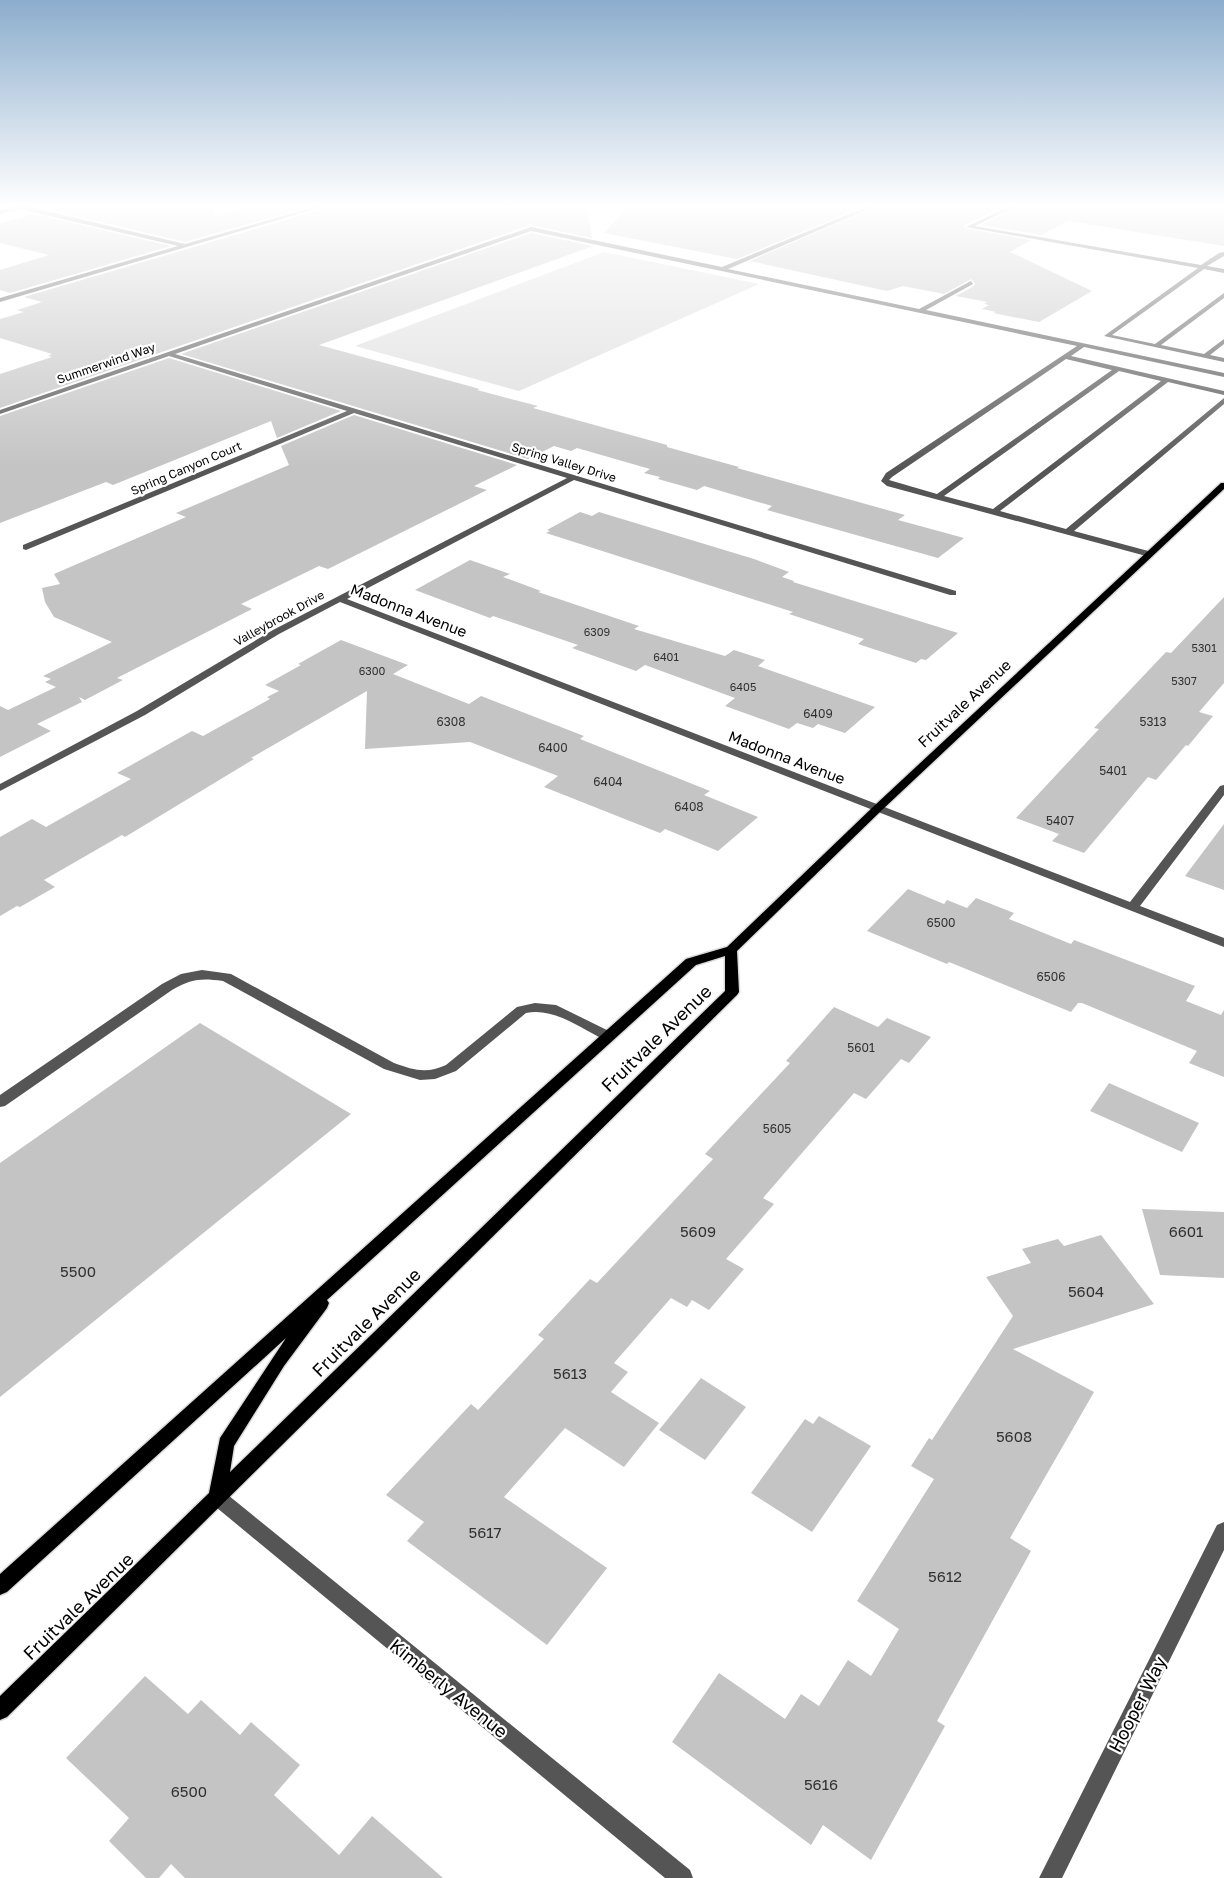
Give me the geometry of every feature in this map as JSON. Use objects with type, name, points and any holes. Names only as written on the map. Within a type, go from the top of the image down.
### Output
[{"type":"main road","name":"Fruitvale Avenue","points":[[0,1586],[691,962],[731,950],[878,808],[1149,554],[1222,489]]},
{"type":"main road","name":"Fruitvale Avenue","points":[[0,1710],[732,992],[731,950]]},
{"type":"main road","points":[[217,1497],[226,1444],[278,1361],[337,1281]]},
{"type":"street","points":[[0,300],[25,293]]},
{"type":"street","name":"Summerwind Way","points":[[0,412],[347,293]]},
{"type":"street","points":[[834,293],[1224,375]]},
{"type":"street","points":[[920,311],[953,293]]},
{"type":"street","points":[[1093,347],[1168,293]]},
{"type":"street","points":[[1156,346],[1224,295]]},
{"type":"street","points":[[1107,336],[1224,360]]},
{"type":"street","points":[[1205,356],[1224,341]]},
{"type":"street","points":[[1083,345],[889,475],[885,481],[890,484],[1149,554]]},
{"type":"street","name":"Spring Valley Drive","points":[[169,354],[953,593]]},
{"type":"street","points":[[1066,357],[1224,393]]},
{"type":"street","points":[[938,497],[1119,368]]},
{"type":"street","points":[[994,512],[1168,379]]},
{"type":"street","points":[[1068,532],[1224,400]]},
{"type":"street","name":"Spring Canyon Court","points":[[26,547],[355,410]]},
{"type":"street","name":"Valleybrook Drive","points":[[0,788],[141,713],[276,632],[574,477]]},
{"type":"street","name":"Madonna Avenue","points":[[339,599],[1224,943]]},
{"type":"street","points":[[1133,907],[1224,788]]},
{"type":"street","points":[[0,1102],[168,987],[186,977],[202,974],[226,977],[411,1076],[425,1077],[441,1074],[522,1010],[535,1007],[551,1008],[608,1036]]},
{"type":"street","name":"Kimberly Avenue","points":[[217,1497],[682,1878]]},
{"type":"street","name":"Hooper Way","points":[[1050,1878],[1224,1530]]},
{"type":"shaded area","points":[[496,293],[740,293],[519,391],[355,346]]},
{"type":"building","points":[[39,293],[334,293],[0,408],[0,374],[52,357],[48,356],[52,354],[0,338],[0,319],[24,312],[17,310],[42,302],[24,297]]},
{"type":"building","points":[[358,293],[464,293],[319,345],[480,389],[477,390],[538,406],[533,408],[739,467],[737,468],[905,515],[898,520],[964,538],[938,558],[767,510],[772,506],[704,486],[697,490],[658,479],[660,477],[644,473],[650,469],[577,448],[571,451],[554,446],[528,459],[181,354]]},
{"type":"building","points":[[962,293],[1089,293],[1039,322],[993,313],[996,312],[982,309],[989,305],[984,304],[987,302],[956,296]]},
{"type":"building","points":[[169,358],[341,411],[277,438],[271,421],[113,485],[106,482],[0,523],[0,416]]},
{"type":"building","points":[[354,415],[517,465],[474,486],[487,490],[328,569],[319,566],[241,604],[252,609],[117,678],[123,680],[85,700],[79,697],[82,702],[37,724],[51,731],[0,757],[0,706],[8,710],[56,687],[45,682],[51,679],[43,676],[112,642],[54,617],[45,602],[42,588],[60,584],[54,574],[186,517],[176,513],[289,465],[281,446]]},
{"type":"building","points":[[580,512],[592,516],[599,512],[754,559],[789,572],[782,577],[793,582],[958,633],[926,660],[921,659],[916,663],[858,644],[864,639],[789,614],[793,612],[546,533],[550,531],[547,530]]},
{"type":"building","points":[[470,560],[510,574],[503,577],[541,591],[538,592],[639,626],[634,629],[725,656],[734,650],[765,660],[758,666],[875,707],[845,733],[818,724],[813,728],[797,723],[789,729],[725,706],[735,698],[645,665],[636,671],[572,648],[578,645],[493,616],[490,618],[415,590]]},
{"type":"building","points":[[1224,597],[1224,683],[1199,712],[1213,716],[1156,780],[1148,777],[1084,853],[1052,841],[1059,834],[1016,818],[1099,729],[1094,728],[1166,652],[1171,653]]},
{"type":"building","points":[[341,640],[408,665],[393,674],[469,704],[481,696],[584,736],[580,739],[710,791],[704,795],[758,817],[718,851],[665,829],[660,833],[544,787],[558,776],[470,742],[365,749],[367,691],[251,758],[254,759],[125,837],[122,835],[44,880],[55,887],[0,916],[0,837],[32,819],[46,827],[131,779],[117,773],[192,731],[203,736],[270,699],[267,697],[279,691],[265,685]]},
{"type":"building","points":[[1224,824],[1224,890],[1185,876]]},
{"type":"building","points":[[908,889],[944,904],[947,900],[967,908],[976,898],[1014,913],[1009,919],[1071,944],[1074,940],[1195,986],[1186,1001],[1221,1015],[1224,1010],[1224,1077],[1189,1063],[1197,1051],[1082,1003],[1078,1003],[1071,1012],[867,931]]},
{"type":"building","points":[[834,1007],[878,1027],[887,1018],[931,1037],[909,1063],[901,1059],[866,1099],[854,1093],[763,1198],[774,1204],[726,1259],[744,1269],[709,1310],[692,1300],[687,1307],[671,1298],[614,1363],[628,1372],[611,1392],[659,1423],[624,1467],[565,1428],[504,1497],[607,1568],[547,1645],[407,1541],[424,1522],[386,1495],[471,1404],[478,1410],[544,1339],[538,1335],[590,1279],[597,1283],[713,1159],[705,1154],[790,1063],[786,1061]]},
{"type":"building","points":[[200,1023],[351,1114],[0,1397],[0,1163]]},
{"type":"building","points":[[1109,1083],[1199,1123],[1182,1152],[1090,1111]]},
{"type":"building","points":[[1142,1209],[1224,1212],[1224,1278],[1160,1275]]},
{"type":"building","points":[[1101,1235],[1154,1304],[1013,1349],[1094,1392],[1010,1538],[1031,1551],[937,1721],[945,1726],[871,1860],[823,1825],[811,1845],[672,1742],[719,1673],[785,1719],[801,1694],[819,1706],[848,1660],[871,1676],[899,1629],[857,1601],[934,1479],[911,1466],[929,1438],[932,1440],[1013,1316],[986,1277],[1031,1263],[1022,1249],[1058,1239],[1064,1246]]},
{"type":"building","points":[[701,1378],[746,1407],[705,1460],[659,1430]]},
{"type":"building","points":[[819,1416],[871,1446],[812,1532],[751,1493],[805,1419],[813,1424]]},
{"type":"building","points":[[145,1676],[188,1714],[201,1700],[240,1735],[251,1722],[300,1765],[274,1795],[339,1855],[372,1816],[443,1878],[185,1878],[171,1864],[159,1878],[146,1878],[109,1841],[129,1818],[66,1758]]}]
